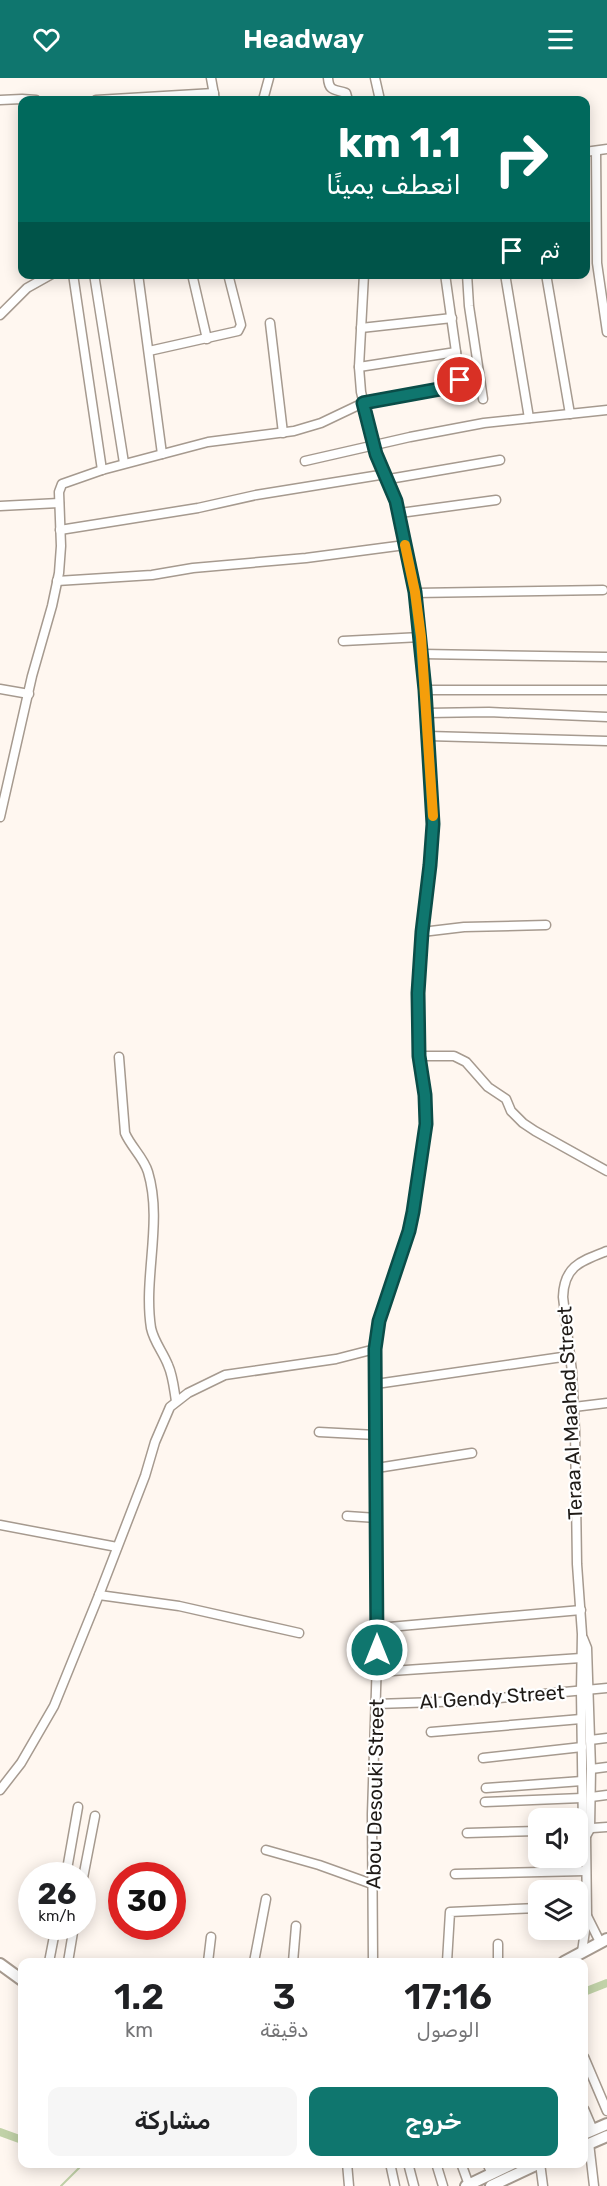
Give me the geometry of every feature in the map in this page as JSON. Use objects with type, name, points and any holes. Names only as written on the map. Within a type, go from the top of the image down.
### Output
[{"type":"main road","points":[[571,1958],[604,1941]]},
{"type":"main road","points":[[0,1964],[18,1977]]},
{"type":"main road","points":[[588,2137],[607,2124]]},
{"type":"main road","points":[[588,2138],[607,2136]]},
{"type":"main road","points":[[467,2185],[490,2168]]},
{"type":"main road","points":[[491,2186],[529,2168]]},
{"type":"street","points":[[211,78],[215,96]]},
{"type":"street","points":[[264,96],[269,78]]},
{"type":"street","points":[[328,78],[331,90],[346,93],[347,96]]},
{"type":"street","points":[[375,78],[379,96]]},
{"type":"street","points":[[0,100],[18,100]]},
{"type":"street","points":[[590,152],[607,149]]},
{"type":"street","points":[[596,151],[599,290],[607,332]]},
{"type":"street","points":[[596,226],[607,225]]},
{"type":"street","points":[[0,315],[27,288],[43,279]]},
{"type":"street","points":[[74,279],[102,470]]},
{"type":"street","points":[[95,279],[124,463]]},
{"type":"street","points":[[139,279],[162,454]]},
{"type":"street","points":[[193,279],[207,339]]},
{"type":"street","points":[[149,351],[207,339],[240,329],[241,325],[229,279]]},
{"type":"street","name":"Abou Desouki Street","points":[[364,279],[359,367],[363,403],[374,445],[399,513],[415,592],[427,713],[433,824],[418,993],[419,1056],[425,1095],[426,1124],[417,1193],[409,1231],[379,1321],[375,1349],[378,1628],[372,1814],[373,1958]]},
{"type":"street","points":[[0,817],[57,581],[60,531],[59,492],[62,484],[124,463],[224,438],[283,433],[321,423],[363,403],[458,385],[460,380],[446,279]]},
{"type":"street","points":[[467,279],[472,333],[483,399]]},
{"type":"street","points":[[506,279],[529,418]]},
{"type":"street","points":[[547,279],[570,414]]},
{"type":"street","points":[[361,328],[452,318]]},
{"type":"street","points":[[270,323],[283,433]]},
{"type":"street","points":[[359,367],[456,352]]},
{"type":"street","points":[[305,461],[484,423],[607,410]]},
{"type":"street","points":[[60,531],[198,508],[255,495],[500,460]]},
{"type":"street","points":[[399,513],[496,500]]},
{"type":"street","points":[[0,506],[59,503]]},
{"type":"street","points":[[57,581],[152,574],[405,545]]},
{"type":"street","points":[[415,592],[603,590]]},
{"type":"street","points":[[343,641],[421,637]]},
{"type":"street","points":[[422,654],[607,657]]},
{"type":"street","points":[[0,689],[29,694]]},
{"type":"street","points":[[425,690],[607,690]]},
{"type":"street","points":[[427,713],[489,712],[607,717]]},
{"type":"street","points":[[428,736],[607,741]]},
{"type":"street","points":[[422,932],[465,927],[546,925]]},
{"type":"street","points":[[419,1056],[453,1056],[466,1062],[488,1088],[506,1099],[511,1111],[523,1123],[607,1172]]},
{"type":"street","points":[[119,1057],[125,1133],[129,1143],[146,1166],[151,1184],[153,1215],[150,1314],[152,1330],[155,1342],[169,1367],[176,1401]]},
{"type":"street","name":"Teraa Al Maahad Street","points":[[587,1797],[582,1781],[590,1740],[581,1658],[574,1407],[562,1298],[567,1276],[581,1261],[607,1251]]},
{"type":"street","points":[[0,1790],[21,1763],[54,1706],[145,1476],[165,1416],[176,1401],[213,1379],[225,1375],[336,1359],[375,1349]]},
{"type":"street","points":[[376,1384],[569,1356]]},
{"type":"street","points":[[574,1407],[607,1402]]},
{"type":"street","points":[[319,1432],[376,1435]]},
{"type":"street","points":[[377,1468],[472,1453]]},
{"type":"street","points":[[347,1516],[377,1518]]},
{"type":"street","points":[[0,1525],[117,1547]]},
{"type":"street","points":[[99,1595],[179,1606],[299,1633]]},
{"type":"street","points":[[378,1628],[581,1610]]},
{"type":"street","name":"Teraa Al Maahad Street","points":[[582,1634],[587,1648],[581,1719],[582,1747],[591,1769],[586,1808]]},
{"type":"street","points":[[377,1672],[581,1658]]},
{"type":"street","name":"Al Gendy Street","points":[[376,1704],[468,1701],[607,1688]]},
{"type":"street","points":[[431,1732],[581,1719]]},
{"type":"street","points":[[590,1740],[607,1738]]},
{"type":"street","points":[[483,1758],[582,1747]]},
{"type":"street","points":[[591,1769],[607,1767]]},
{"type":"street","points":[[486,1788],[582,1781]]},
{"type":"street","points":[[485,1802],[607,1795]]},
{"type":"street","points":[[68,1862],[78,1807]]},
{"type":"street","points":[[86,1862],[95,1816]]},
{"type":"street","points":[[588,1830],[607,1827]]},
{"type":"street","points":[[467,1833],[528,1831]]},
{"type":"street","points":[[266,1850],[320,1865],[372,1884]]},
{"type":"street","name":"Teraa Al Maahad Street","points":[[584,1880],[585,1868]]},
{"type":"street","points":[[455,1874],[585,1871]]},
{"type":"street","points":[[255,1958],[266,1899]]},
{"type":"street","points":[[447,1958],[449,1916],[452,1911],[528,1908]]},
{"type":"street","name":"Teraa Al Maahad Street","points":[[588,1917],[604,1941]]},
{"type":"street","points":[[293,1958],[296,1926]]},
{"type":"street","points":[[208,1958],[211,1937]]},
{"type":"street","points":[[50,1958],[53,1940]]},
{"type":"street","points":[[69,1958],[72,1940]]},
{"type":"street","name":"Teraa Al Maahad Street","points":[[582,1952],[584,1940]]},
{"type":"street","points":[[498,1944],[498,1958]]},
{"type":"street","points":[[588,2066],[607,2110]]},
{"type":"street","points":[[588,2145],[594,2186]]},
{"type":"street","points":[[347,2168],[349,2186]]},
{"type":"street","points":[[391,2168],[395,2186]]},
{"type":"street","points":[[409,2168],[414,2186]]},
{"type":"street","points":[[438,2168],[443,2186]]},
{"type":"street","points":[[462,2168],[467,2185]]},
{"type":"street","points":[[541,2168],[543,2186]]},
{"type":"waterway","points":[[588,1990],[607,1983]]},
{"type":"waterway","points":[[0,2132],[18,2139]]},
{"type":"waterway","points":[[61,2186],[79,2168]]},
{"type":"slow traffic","points":[[405,545],[421,637],[433,816]]},
{"type":"route","points":[[377,1650],[376,1331],[409,1231],[417,1193],[426,1124],[425,1095],[419,1056],[418,993],[419,961],[433,824],[421,637],[415,592],[396,501],[389,479],[376,454],[363,403],[456,386],[460,384],[460,380]]}]
